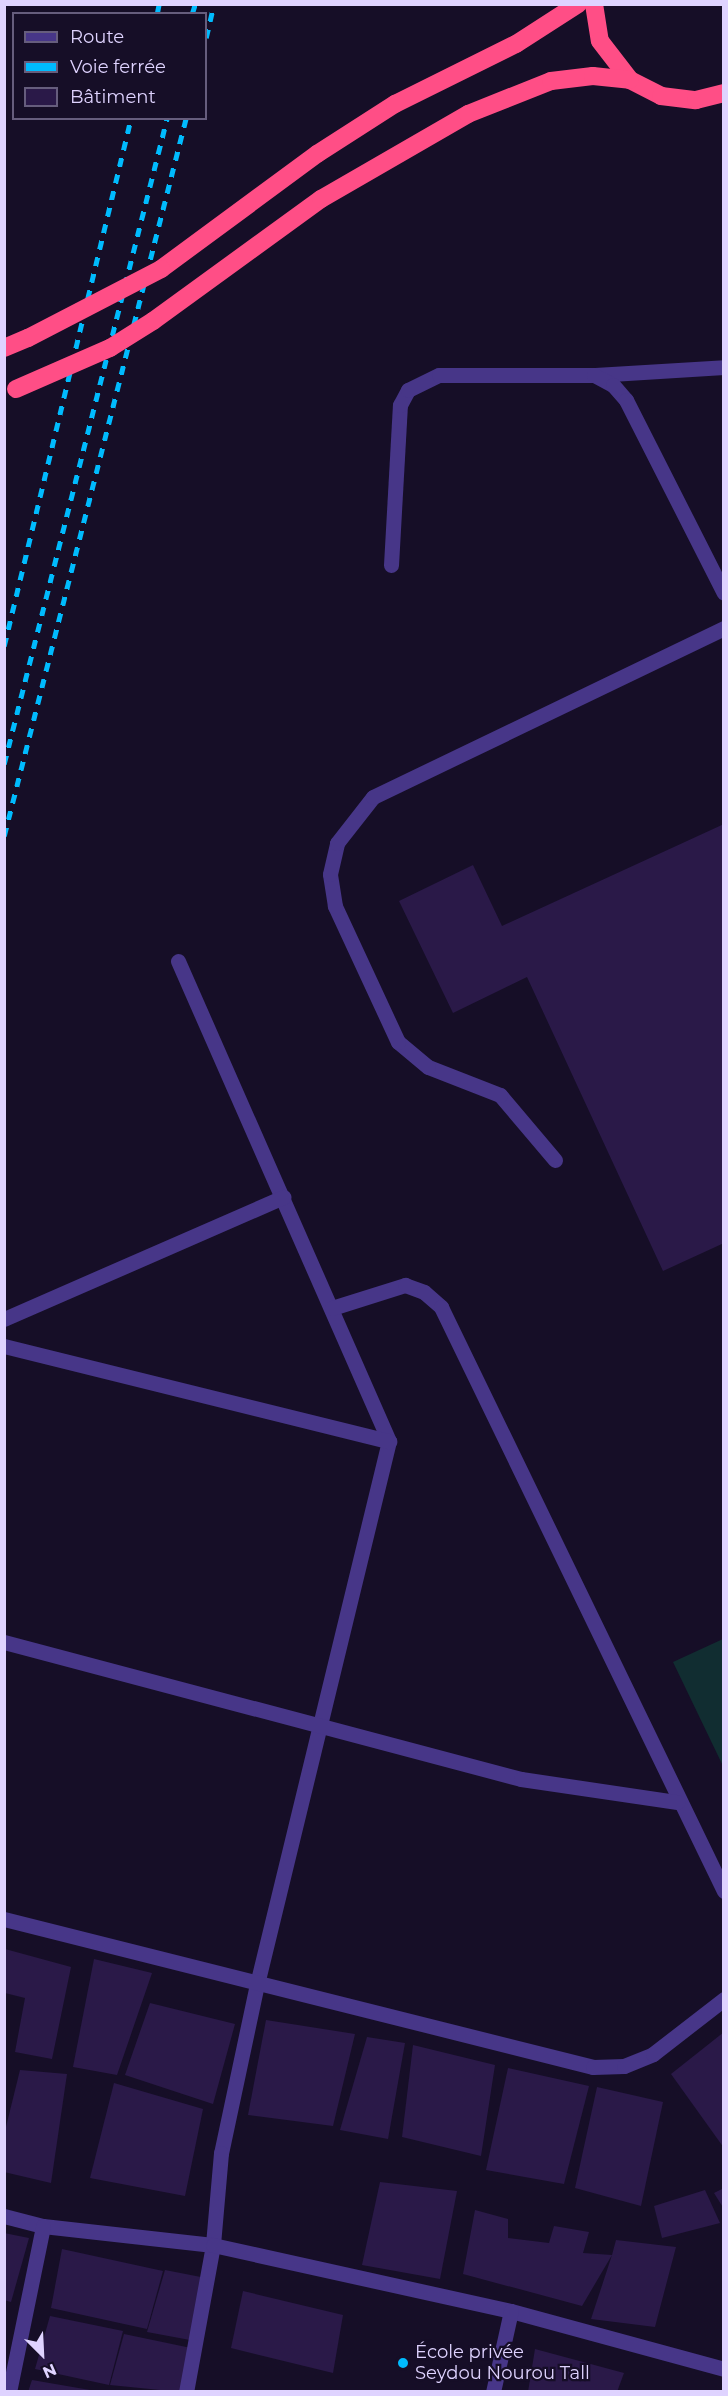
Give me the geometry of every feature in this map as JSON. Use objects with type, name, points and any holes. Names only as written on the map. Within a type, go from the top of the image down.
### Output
[{"type":"highway","points":[[4,348],[28,338],[161,269],[308,160],[385,110],[516,44],[578,4]]},
{"type":"highway","points":[[594,4],[600,41],[630,80]]},
{"type":"highway","points":[[10,391],[110,348],[153,321],[321,199],[468,114],[551,81],[592,76],[630,80],[661,96],[696,100],[723,93]]},
{"type":"street","points":[[391,565],[399,417],[408,390],[439,375],[594,375],[723,367]]},
{"type":"street","points":[[594,375],[613,385],[626,400],[723,593]]},
{"type":"street","points":[[555,1160],[521,1114],[500,1095],[428,1068],[398,1042],[335,906],[330,874],[337,843],[373,797],[723,628]]},
{"type":"street","points":[[178,961],[389,1442],[256,1984],[221,2152],[213,2246],[186,2391]]},
{"type":"street","points":[[4,1319],[283,1197]]},
{"type":"street","points":[[332,1308],[405,1285],[424,1292],[441,1307],[677,1802],[723,1892]]},
{"type":"street","points":[[4,1346],[389,1442]]},
{"type":"street","points":[[4,1642],[521,1779],[677,1802]]},
{"type":"street","points":[[4,1919],[592,2067],[624,2066],[653,2054],[694,2026],[723,1999]]},
{"type":"street","points":[[4,2216],[44,2226],[213,2246],[512,2311],[723,2369]]},
{"type":"street","points":[[9,2391],[44,2226]]},
{"type":"street","points":[[493,2391],[512,2311]]},
{"type":"green space","points":[[723,1639],[723,1766],[673,1662]]},
{"type":"building","points":[[724,824],[724,1243],[663,1271],[527,977],[453,1013],[399,901],[473,865],[502,926]]},
{"type":"building","points":[[5,1949],[71,1967],[52,2059],[15,2052],[25,1998],[5,1993]]},
{"type":"building","points":[[94,1959],[152,1973],[117,2075],[73,2067]]},
{"type":"building","points":[[150,2003],[235,2024],[213,2104],[125,2075]]},
{"type":"building","points":[[266,2020],[355,2034],[333,2126],[248,2115]]},
{"type":"building","points":[[724,2032],[724,2148],[671,2074]]},
{"type":"building","points":[[367,2037],[405,2043],[388,2139],[340,2130]]},
{"type":"building","points":[[413,2045],[495,2065],[481,2156],[402,2137]]},
{"type":"building","points":[[508,2068],[589,2086],[564,2184],[486,2170]]},
{"type":"building","points":[[20,2070],[67,2074],[51,2183],[4,2172],[4,2135]]},
{"type":"building","points":[[114,2083],[203,2109],[185,2196],[90,2178]]},
{"type":"building","points":[[597,2087],[663,2102],[641,2206],[575,2188]]},
{"type":"building","points":[[380,2182],[457,2191],[440,2279],[362,2265]]},
{"type":"building","points":[[724,2188],[724,2209],[714,2193]]},
{"type":"building","points":[[705,2190],[720,2223],[662,2238],[654,2206]]},
{"type":"building","points":[[475,2210],[508,2219],[508,2238],[549,2243],[554,2226],[589,2232],[583,2253],[612,2255],[582,2306],[463,2274]]},
{"type":"building","points":[[4,2233],[29,2238],[11,2302],[4,2300]]},
{"type":"building","points":[[616,2240],[676,2247],[655,2327],[591,2319]]},
{"type":"building","points":[[62,2249],[163,2271],[147,2329],[51,2308]]},
{"type":"building","points":[[165,2270],[206,2278],[190,2340],[147,2332]]},
{"type":"building","points":[[243,2291],[343,2315],[333,2373],[231,2348]]},
{"type":"building","points":[[50,2316],[123,2331],[109,2385],[35,2369]]},
{"type":"building","points":[[124,2334],[191,2348],[180,2392],[110,2385]]},
{"type":"building","points":[[535,2349],[624,2373],[617,2392],[528,2392]]},
{"type":"building","points":[[32,2380],[90,2390],[90,2392],[28,2392]]},
{"type":"railway","points":[[157,12],[159,4]]},
{"type":"railway","points":[[193,12],[195,4]]},
{"type":"railway","points":[[207,34],[214,4]]},
{"type":"railway","points":[[4,646],[131,120]]},
{"type":"railway","points":[[4,764],[166,120]]},
{"type":"railway","points":[[4,836],[185,120]]},
{"type":"place","name":"École privée Seydou Nourou Tall","points":[[403,2363]]}]
